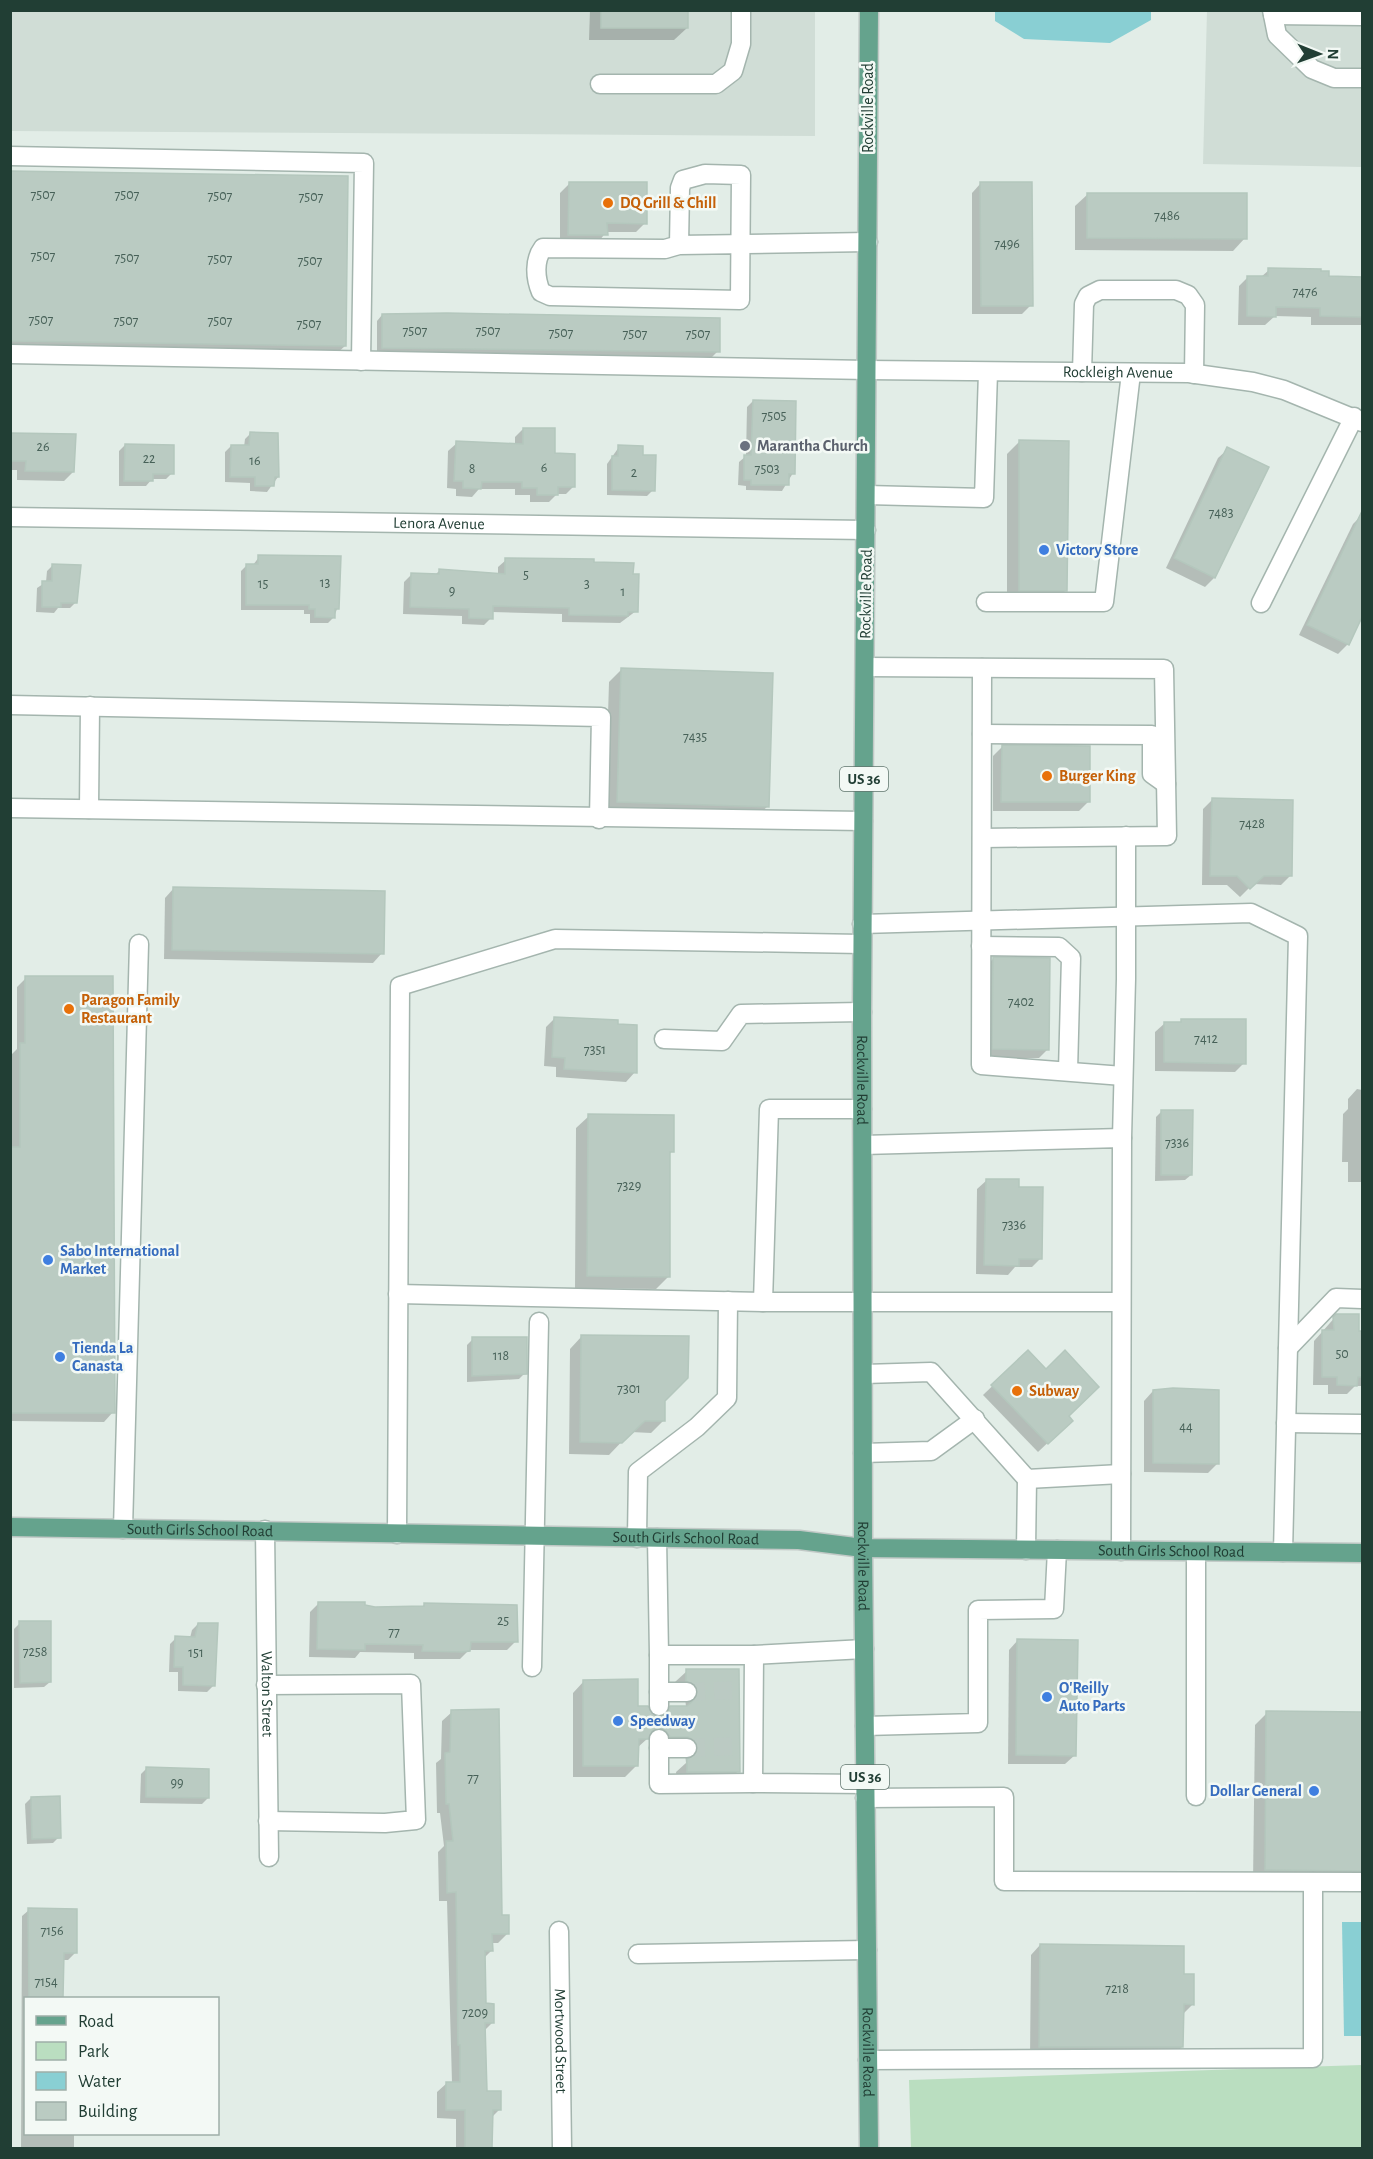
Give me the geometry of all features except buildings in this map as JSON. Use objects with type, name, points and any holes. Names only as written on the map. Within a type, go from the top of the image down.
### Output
[{"type":"main road","name":"Rockville Road","points":[[869,10],[862,924],[863,1548],[869,2148]]},
{"type":"main road","name":"South Girls School Road","points":[[10,1527],[799,1540],[863,1548],[1362,1553]]},
{"type":"street","points":[[600,84],[716,84],[733,71],[741,44],[741,10]]},
{"type":"street","points":[[1362,16],[1334,13],[1272,13],[1277,34],[1312,69],[1334,78],[1362,78]]},
{"type":"street","points":[[10,156],[364,163],[361,361]]},
{"type":"street","points":[[679,245],[680,188],[683,180],[705,174],[741,175],[742,245],[740,300],[550,296],[541,292],[538,286],[537,265],[543,248],[665,249],[679,245],[742,245],[868,242]]},
{"type":"street","points":[[1082,372],[1084,304],[1088,297],[1104,289],[1176,290],[1188,295],[1194,305],[1194,374]]},
{"type":"street","name":"Rockleigh Avenue","points":[[10,354],[1194,374],[1253,382],[1284,390],[1358,420]]},
{"type":"street","points":[[867,495],[984,498],[988,372]]},
{"type":"street","points":[[986,602],[1104,602],[1131,373]]},
{"type":"street","points":[[1261,603],[1358,420]]},
{"type":"street","name":"Lenora Avenue","points":[[10,517],[866,530]]},
{"type":"street","points":[[865,667],[1164,669],[1167,836],[982,838]]},
{"type":"street","points":[[982,668],[981,1065],[1123,1076]]},
{"type":"street","points":[[10,705],[601,717],[599,819]]},
{"type":"street","points":[[88,810],[90,706]]},
{"type":"street","points":[[982,734],[1152,735],[1152,774],[1166,784]]},
{"type":"street","points":[[10,808],[599,819],[863,821]]},
{"type":"street","points":[[1121,1551],[1122,1138],[1126,979],[1126,836]]},
{"type":"street","points":[[862,924],[1251,913],[1298,936],[1283,1552]]},
{"type":"street","points":[[397,1534],[400,986],[555,939],[862,944]]},
{"type":"street","points":[[123,1529],[139,944]]},
{"type":"street","points":[[981,946],[1059,947],[1071,958],[1068,1071]]},
{"type":"street","points":[[664,1039],[722,1041],[741,1014],[862,1012]]},
{"type":"street","points":[[763,1302],[769,1109],[862,1109]]},
{"type":"street","points":[[863,1145],[1122,1138]]},
{"type":"street","points":[[398,1294],[862,1304],[1121,1302]]},
{"type":"street","points":[[1288,1348],[1336,1298],[1362,1299]]},
{"type":"street","points":[[637,1538],[638,1472],[697,1427],[726,1398],[728,1302]]},
{"type":"street","points":[[532,1667],[539,1322]]},
{"type":"street","points":[[864,1374],[931,1372],[975,1419],[1028,1479],[1026,1550]]},
{"type":"street","points":[[863,1453],[931,1451],[975,1419]]},
{"type":"street","points":[[1286,1423],[1362,1424]]},
{"type":"street","points":[[1028,1479],[1121,1474]]},
{"type":"street","name":"Walton Street","points":[[265,1530],[269,1857]]},
{"type":"street","points":[[657,1538],[659,1699],[687,1692]]},
{"type":"street","points":[[865,1726],[978,1723],[978,1610],[1054,1609],[1057,1550]]},
{"type":"street","points":[[1196,1552],[1196,1796]]},
{"type":"street","points":[[659,1655],[754,1655],[864,1649]]},
{"type":"street","points":[[753,1783],[747,1746],[746,1690],[754,1655]]},
{"type":"street","points":[[266,1685],[411,1684],[416,1820],[385,1823],[268,1821]]},
{"type":"street","points":[[687,1748],[659,1744],[658,1784],[753,1783],[1004,1797],[1004,1881],[1362,1882]]},
{"type":"street","points":[[868,2060],[1313,2058],[1313,1882]]},
{"type":"street","name":"Mortwood Street","points":[[559,1931],[562,2148]]},
{"type":"street","points":[[638,1954],[867,1950]]},
{"type":"shaded area","points":[[11,11],[815,11],[815,136],[11,131]]},
{"type":"shaded area","points":[[1207,11],[1362,11],[1362,167],[1203,164]]},
{"type":"green space","points":[[1362,2065],[1362,2148],[911,2148],[909,2080]]},
{"type":"water","points":[[995,11],[1151,11],[1151,20],[1110,43],[1024,39],[995,21]]},
{"type":"water","points":[[1342,1922],[1362,1922],[1362,2036],[1344,2036]]},
{"type":"tunnel","points":[[687,1692],[739,1690]]},
{"type":"tunnel","points":[[659,1706],[659,1739]]},
{"type":"tunnel","points":[[687,1748],[740,1746]]},
{"type":"place","name":"DQ Grill & Chill","points":[[608,203]]},
{"type":"place","name":"Marantha Church","points":[[745,446]]},
{"type":"place","name":"Victory Store","points":[[1044,550]]},
{"type":"place","name":"Burger King","points":[[1047,776]]},
{"type":"place","name":"Paragon Family Restaurant","points":[[69,1009]]},
{"type":"place","name":"Sabo International Market","points":[[48,1260]]},
{"type":"place","name":"Tienda La Canasta","points":[[60,1357]]},
{"type":"place","name":"Subway","points":[[1017,1391]]},
{"type":"place","name":"O'Reilly Auto Parts","points":[[1047,1697]]},
{"type":"place","name":"Speedway","points":[[618,1721]]},
{"type":"place","name":"Dollar General","points":[[1314,1791]]}]
